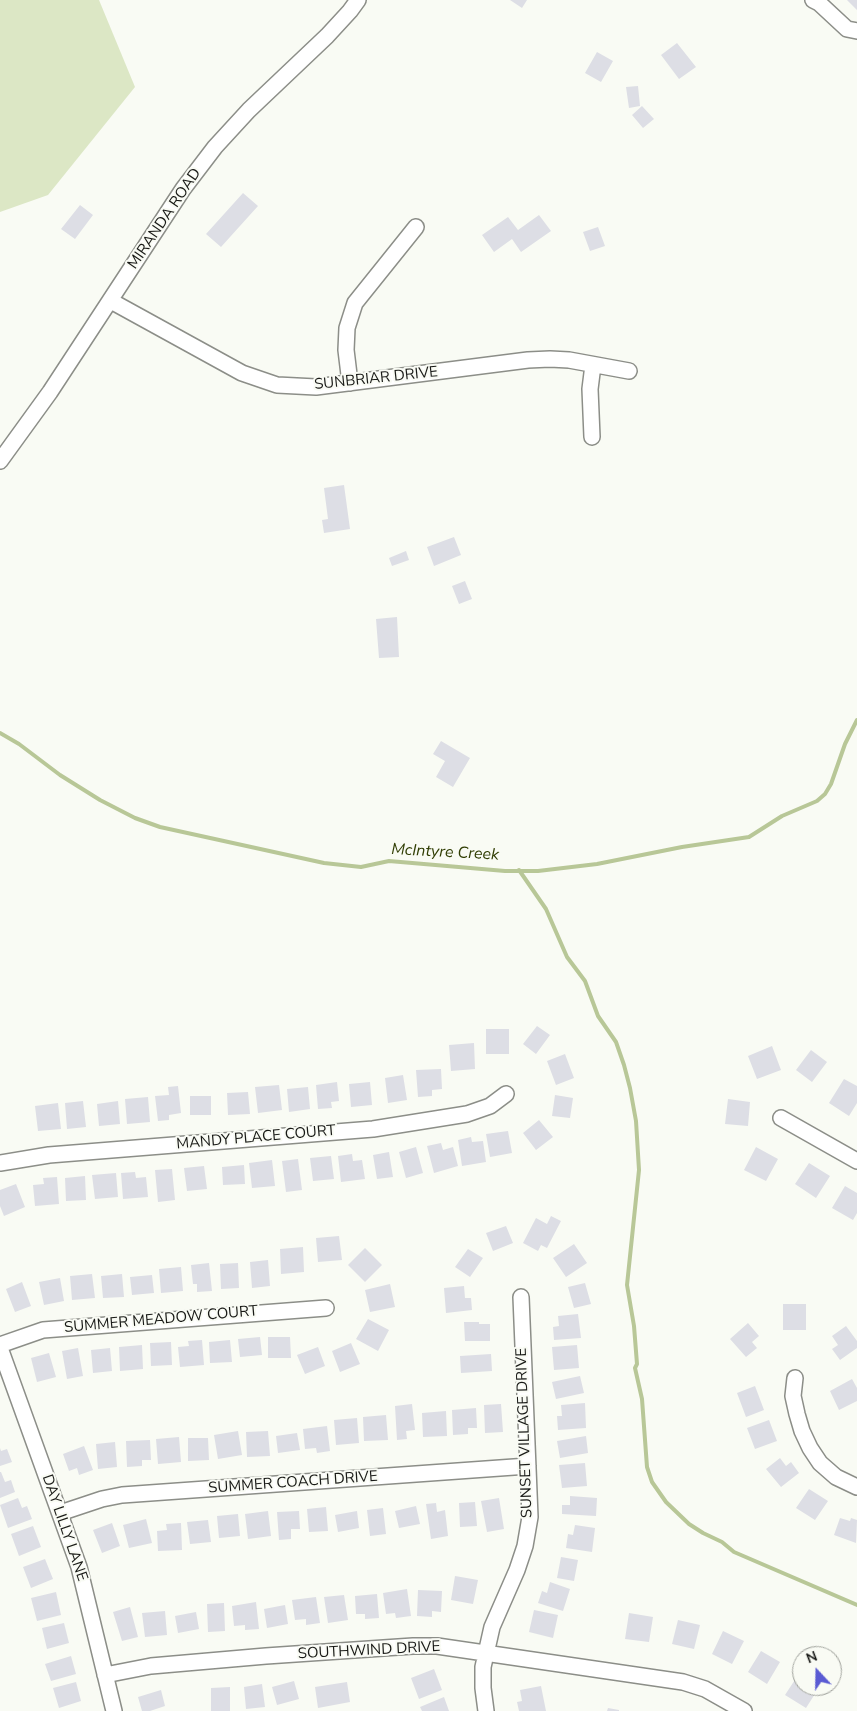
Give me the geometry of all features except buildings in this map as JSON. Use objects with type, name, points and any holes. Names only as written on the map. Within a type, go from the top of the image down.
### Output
[{"type":"street","name":"MIRANDA ROAD","points":[[0,461],[50,392],[183,189],[215,147],[249,110],[327,36],[350,12],[358,0]]},
{"type":"street","points":[[814,0],[846,29],[857,31]]},
{"type":"street","points":[[350,383],[346,350],[347,328],[355,303],[416,227]]},
{"type":"street","name":"SUNBRIAR DRIVE","points":[[111,301],[242,373],[277,385],[316,387],[528,360],[569,360],[629,371]]},
{"type":"street","points":[[592,437],[590,389],[593,364]]},
{"type":"street","name":"MANDY PLACE COURT","points":[[0,1163],[49,1155],[373,1129],[467,1114],[490,1106],[506,1094]]},
{"type":"street","points":[[781,1118],[857,1160]]},
{"type":"street","name":"SUNSET VILLAGE DRIVE","points":[[486,1711],[482,1688],[486,1652],[492,1627],[517,1570],[525,1546],[530,1517],[521,1297]]},
{"type":"street","name":"SUMMER MEADOW COURT","points":[[0,1347],[44,1330],[326,1308]]},
{"type":"street","name":"DAY LILLY LANE","points":[[0,1347],[84,1585],[114,1711]]},
{"type":"street","points":[[794,1378],[793,1396],[796,1414],[810,1448],[820,1463],[836,1477],[857,1487]]},
{"type":"street","name":"SUMMER COACH DRIVE","points":[[60,1513],[102,1499],[122,1495],[528,1466]]},
{"type":"street","name":"SOUTHWIND DRIVE","points":[[105,1675],[151,1666],[413,1646],[437,1646],[683,1682],[705,1689],[744,1711]]},
{"type":"green space","points":[[0,0],[99,0],[135,87],[48,195],[0,212]]},
{"type":"waterway","name":"McIntyre Creek","points":[[0,733],[100,800],[135,818],[160,827],[324,863],[361,867],[389,861],[505,871],[538,871],[597,864],[682,847],[749,837],[782,816],[817,801],[825,794],[831,784],[845,744],[857,720]]},
{"type":"waterway","points":[[519,870],[546,909],[567,957],[585,981],[598,1016],[616,1042],[630,1088],[636,1121],[639,1170],[627,1285],[634,1326],[637,1364],[635,1368],[642,1399],[647,1467],[652,1482],[666,1502],[689,1524],[722,1542],[734,1552],[857,1605]]}]
